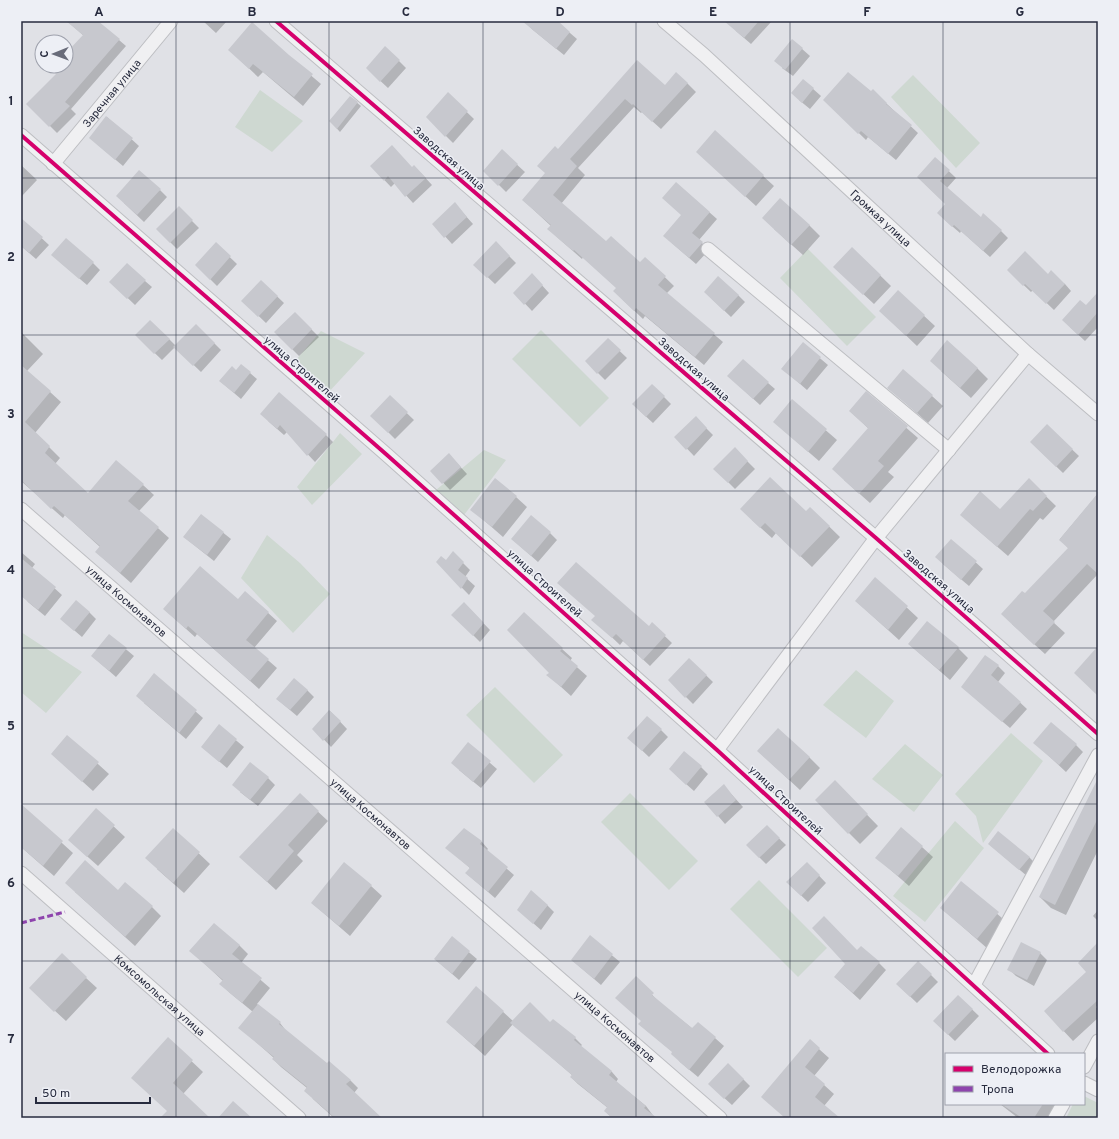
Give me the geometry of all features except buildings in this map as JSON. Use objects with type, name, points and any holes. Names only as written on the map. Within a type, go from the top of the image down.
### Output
[{"type":"street","name":"Заречная улица","points":[[53,164],[171,21]]},
{"type":"street","name":"Заводская улица","points":[[276,21],[876,538],[1098,734]]},
{"type":"street","name":"Громкая улица","points":[[664,21],[704,55],[1028,354],[1098,414]]},
{"type":"street","name":"улица Строителей","points":[[21,135],[387,455],[717,750],[1047,1053]]},
{"type":"street","points":[[708,250],[948,450]]},
{"type":"street","points":[[717,750],[876,538],[1028,354]]},
{"type":"street","name":"улица Космонавтов","points":[[21,509],[720,1118]]},
{"type":"street","points":[[974,985],[1098,755]]},
{"type":"street","name":"Комсомольская улица","points":[[21,873],[299,1118]]},
{"type":"street","points":[[1085,1065],[1098,1041]]},
{"type":"street","points":[[1085,1084],[1098,1090]]},
{"type":"street","points":[[1055,1118],[1062,1105]]},
{"type":"shaded area","points":[[913,75],[980,143],[956,168],[891,97]]},
{"type":"shaded area","points":[[260,90],[303,121],[272,152],[235,127]]},
{"type":"shaded area","points":[[808,249],[876,317],[847,346],[780,278]]},
{"type":"shaded area","points":[[541,330],[609,398],[580,427],[512,359]]},
{"type":"shaded area","points":[[321,331],[365,353],[327,394],[295,361]]},
{"type":"shaded area","points":[[340,433],[362,454],[312,505],[297,487]]},
{"type":"shaded area","points":[[484,450],[506,460],[464,515],[436,490]]},
{"type":"shaded area","points":[[267,535],[300,563],[330,594],[293,633],[241,578]]},
{"type":"shaded area","points":[[21,632],[82,672],[46,713],[21,692]]},
{"type":"shaded area","points":[[856,670],[894,701],[866,738],[823,705]]},
{"type":"shaded area","points":[[495,687],[563,755],[534,783],[466,715]]},
{"type":"shaded area","points":[[1011,733],[1043,761],[983,843],[976,816],[955,794]]},
{"type":"shaded area","points":[[905,744],[943,775],[914,812],[872,779]]},
{"type":"shaded area","points":[[630,793],[698,861],[669,890],[601,822]]},
{"type":"shaded area","points":[[955,821],[984,848],[925,922],[893,896]]},
{"type":"shaded area","points":[[759,880],[827,948],[798,977],[730,909]]},
{"type":"shaded area","points":[[1085,1096],[1098,1103],[1098,1118],[1066,1118],[1072,1105],[1085,1105]]},
{"type":"marked path","points":[[21,923],[65,912]]},
{"type":"cycle path","points":[[276,21],[876,538],[1098,734]]},
{"type":"cycle path","points":[[21,135],[387,455],[717,750],[1047,1053]]}]
